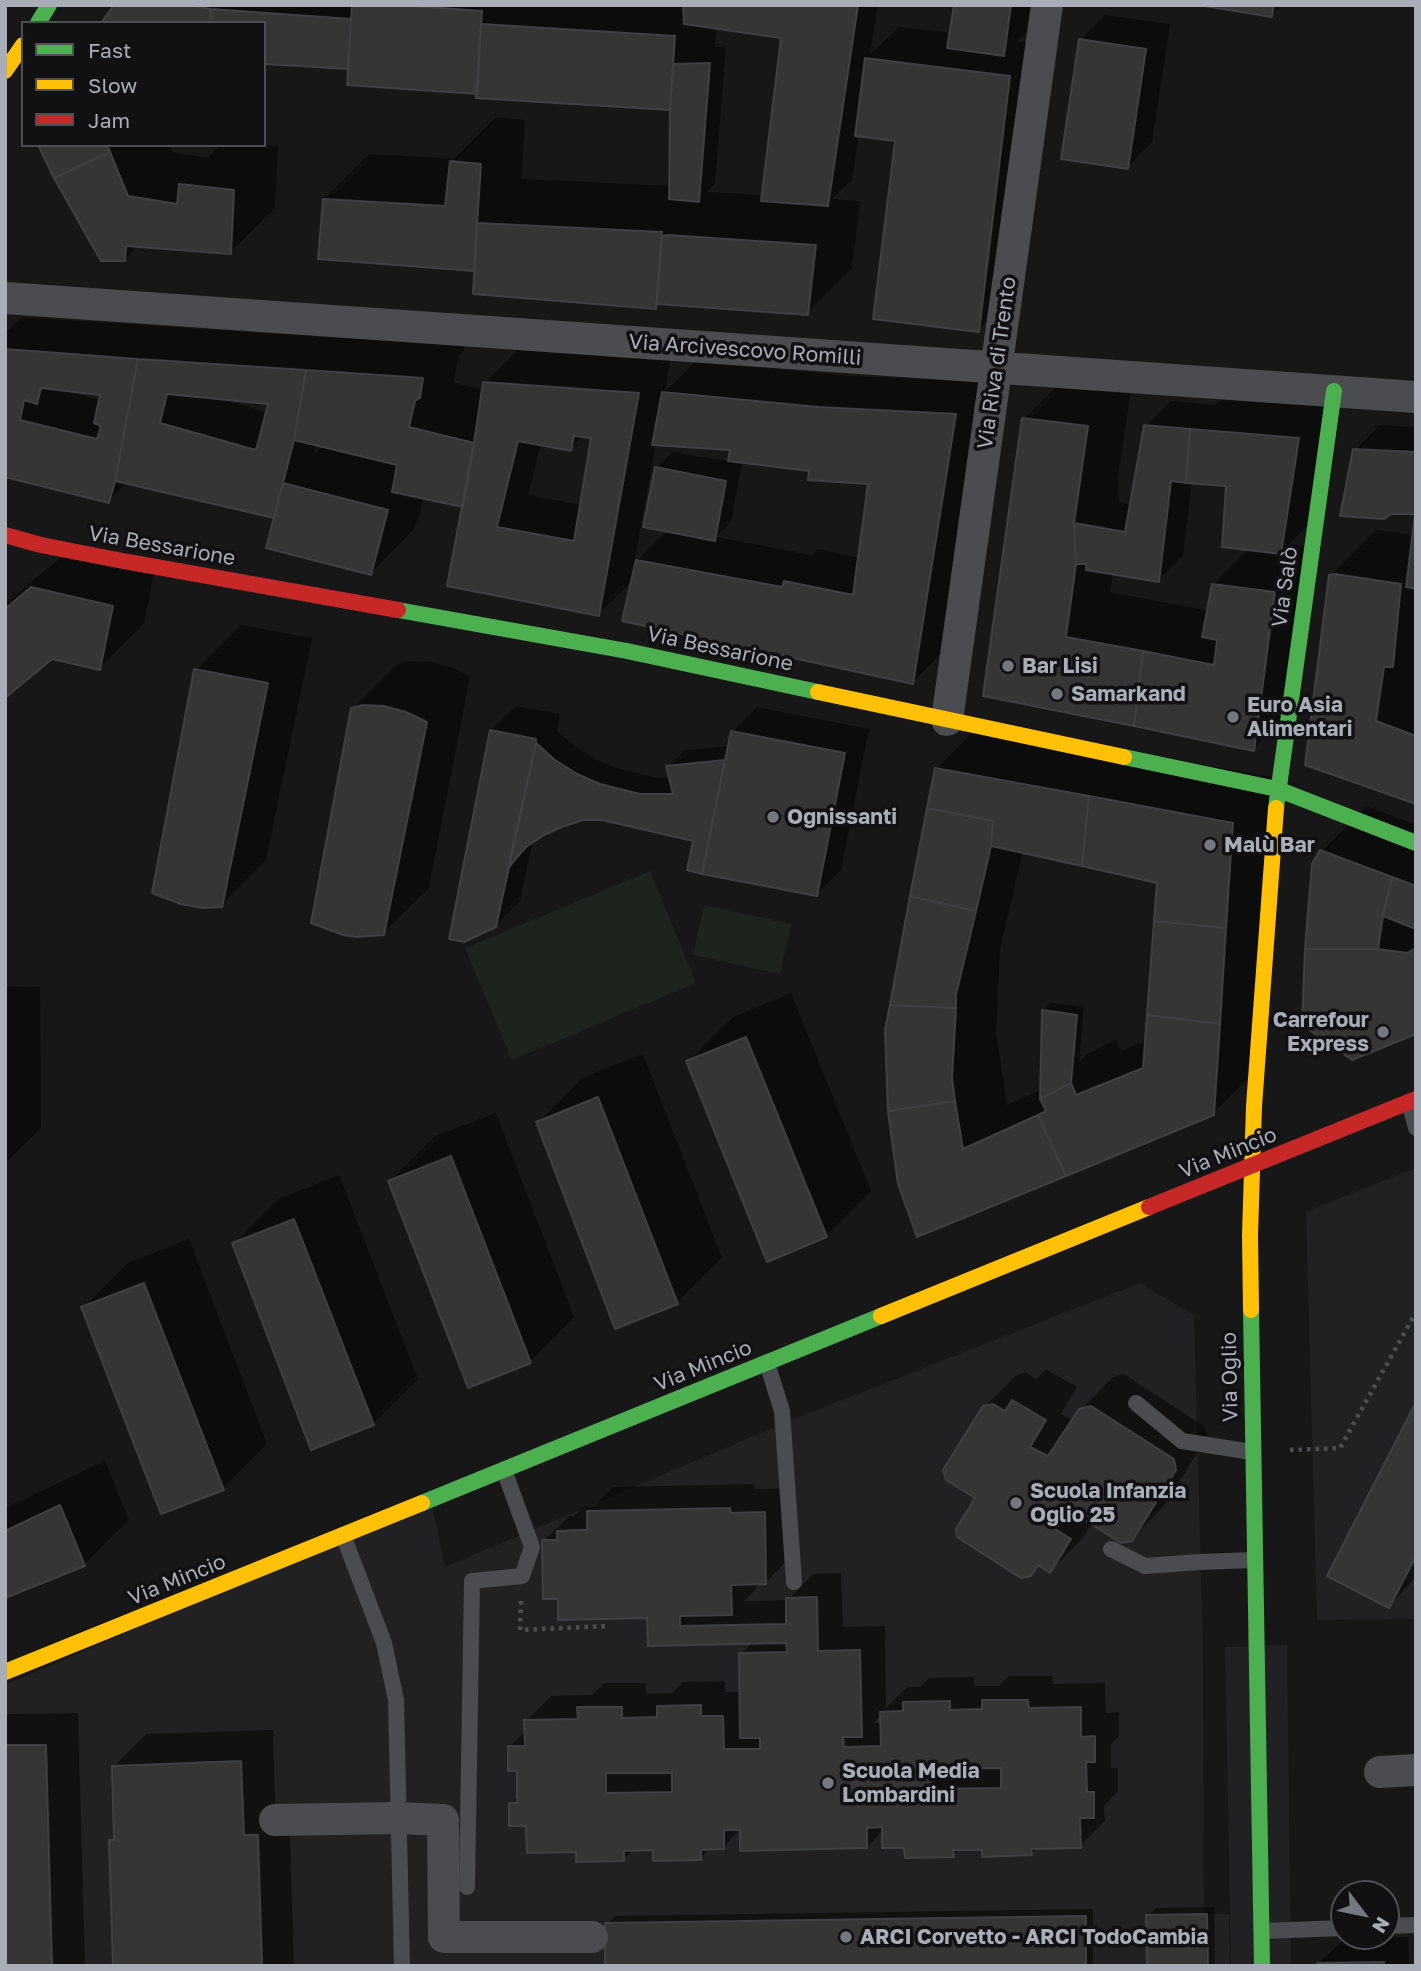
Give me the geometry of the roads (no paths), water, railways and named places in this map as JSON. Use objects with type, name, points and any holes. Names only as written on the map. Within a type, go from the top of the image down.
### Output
[{"type":"street","points":[[38,21],[49,5]]},
{"type":"street","name":"Via Riva di Trento","points":[[947,720],[1047,5]]},
{"type":"street","points":[[5,71],[21,48]]},
{"type":"street","name":"Via Arcivescovo Romilli","points":[[5,298],[1416,397]]},
{"type":"street","name":"Via Salò","points":[[1277,789],[1334,391]]},
{"type":"street","name":"Via Bessarione","points":[[5,535],[123,561],[627,650],[1277,789],[1416,843]]},
{"type":"street","name":"Via Oglio","points":[[1262,1966],[1250,1235],[1254,1106],[1277,789]]},
{"type":"street","name":"Via Mincio","points":[[5,1672],[1412,1101]]},
{"type":"street","points":[[1380,1772],[1416,1770]]},
{"type":"street","points":[[275,1820],[443,1820],[444,1937],[592,1937]]},
{"type":"lane","points":[[1412,1101],[1416,1128]]},
{"type":"lane","points":[[767,1363],[782,1411],[794,1582]]},
{"type":"lane","points":[[1136,1403],[1182,1441],[1252,1452]]},
{"type":"lane","points":[[467,1887],[472,1581],[522,1576],[532,1547],[504,1470]]},
{"type":"lane","points":[[343,1535],[384,1643],[396,1700],[402,1966]]},
{"type":"lane","points":[[1111,1549],[1145,1566],[1254,1560]]},
{"type":"lane","points":[[1262,1931],[1330,1929]]},
{"type":"place","name":"Bar Lisi","points":[[1008,666]]},
{"type":"place","name":"Samarkand","points":[[1057,694]]},
{"type":"place","name":"Euro Asia Alimentari","points":[[1233,717]]},
{"type":"place","name":"Ognissanti","points":[[773,817]]},
{"type":"place","name":"Malù Bar","points":[[1210,845]]},
{"type":"place","name":"Carrefour Express","points":[[1383,1032]]},
{"type":"place","name":"Scuola Infanzia Oglio 25","points":[[1016,1503]]},
{"type":"place","name":"Scuola Media Lombardini","points":[[828,1783]]},
{"type":"place","name":"ARCI Corvetto - ARCI TodoCambia","points":[[846,1937]]}]
